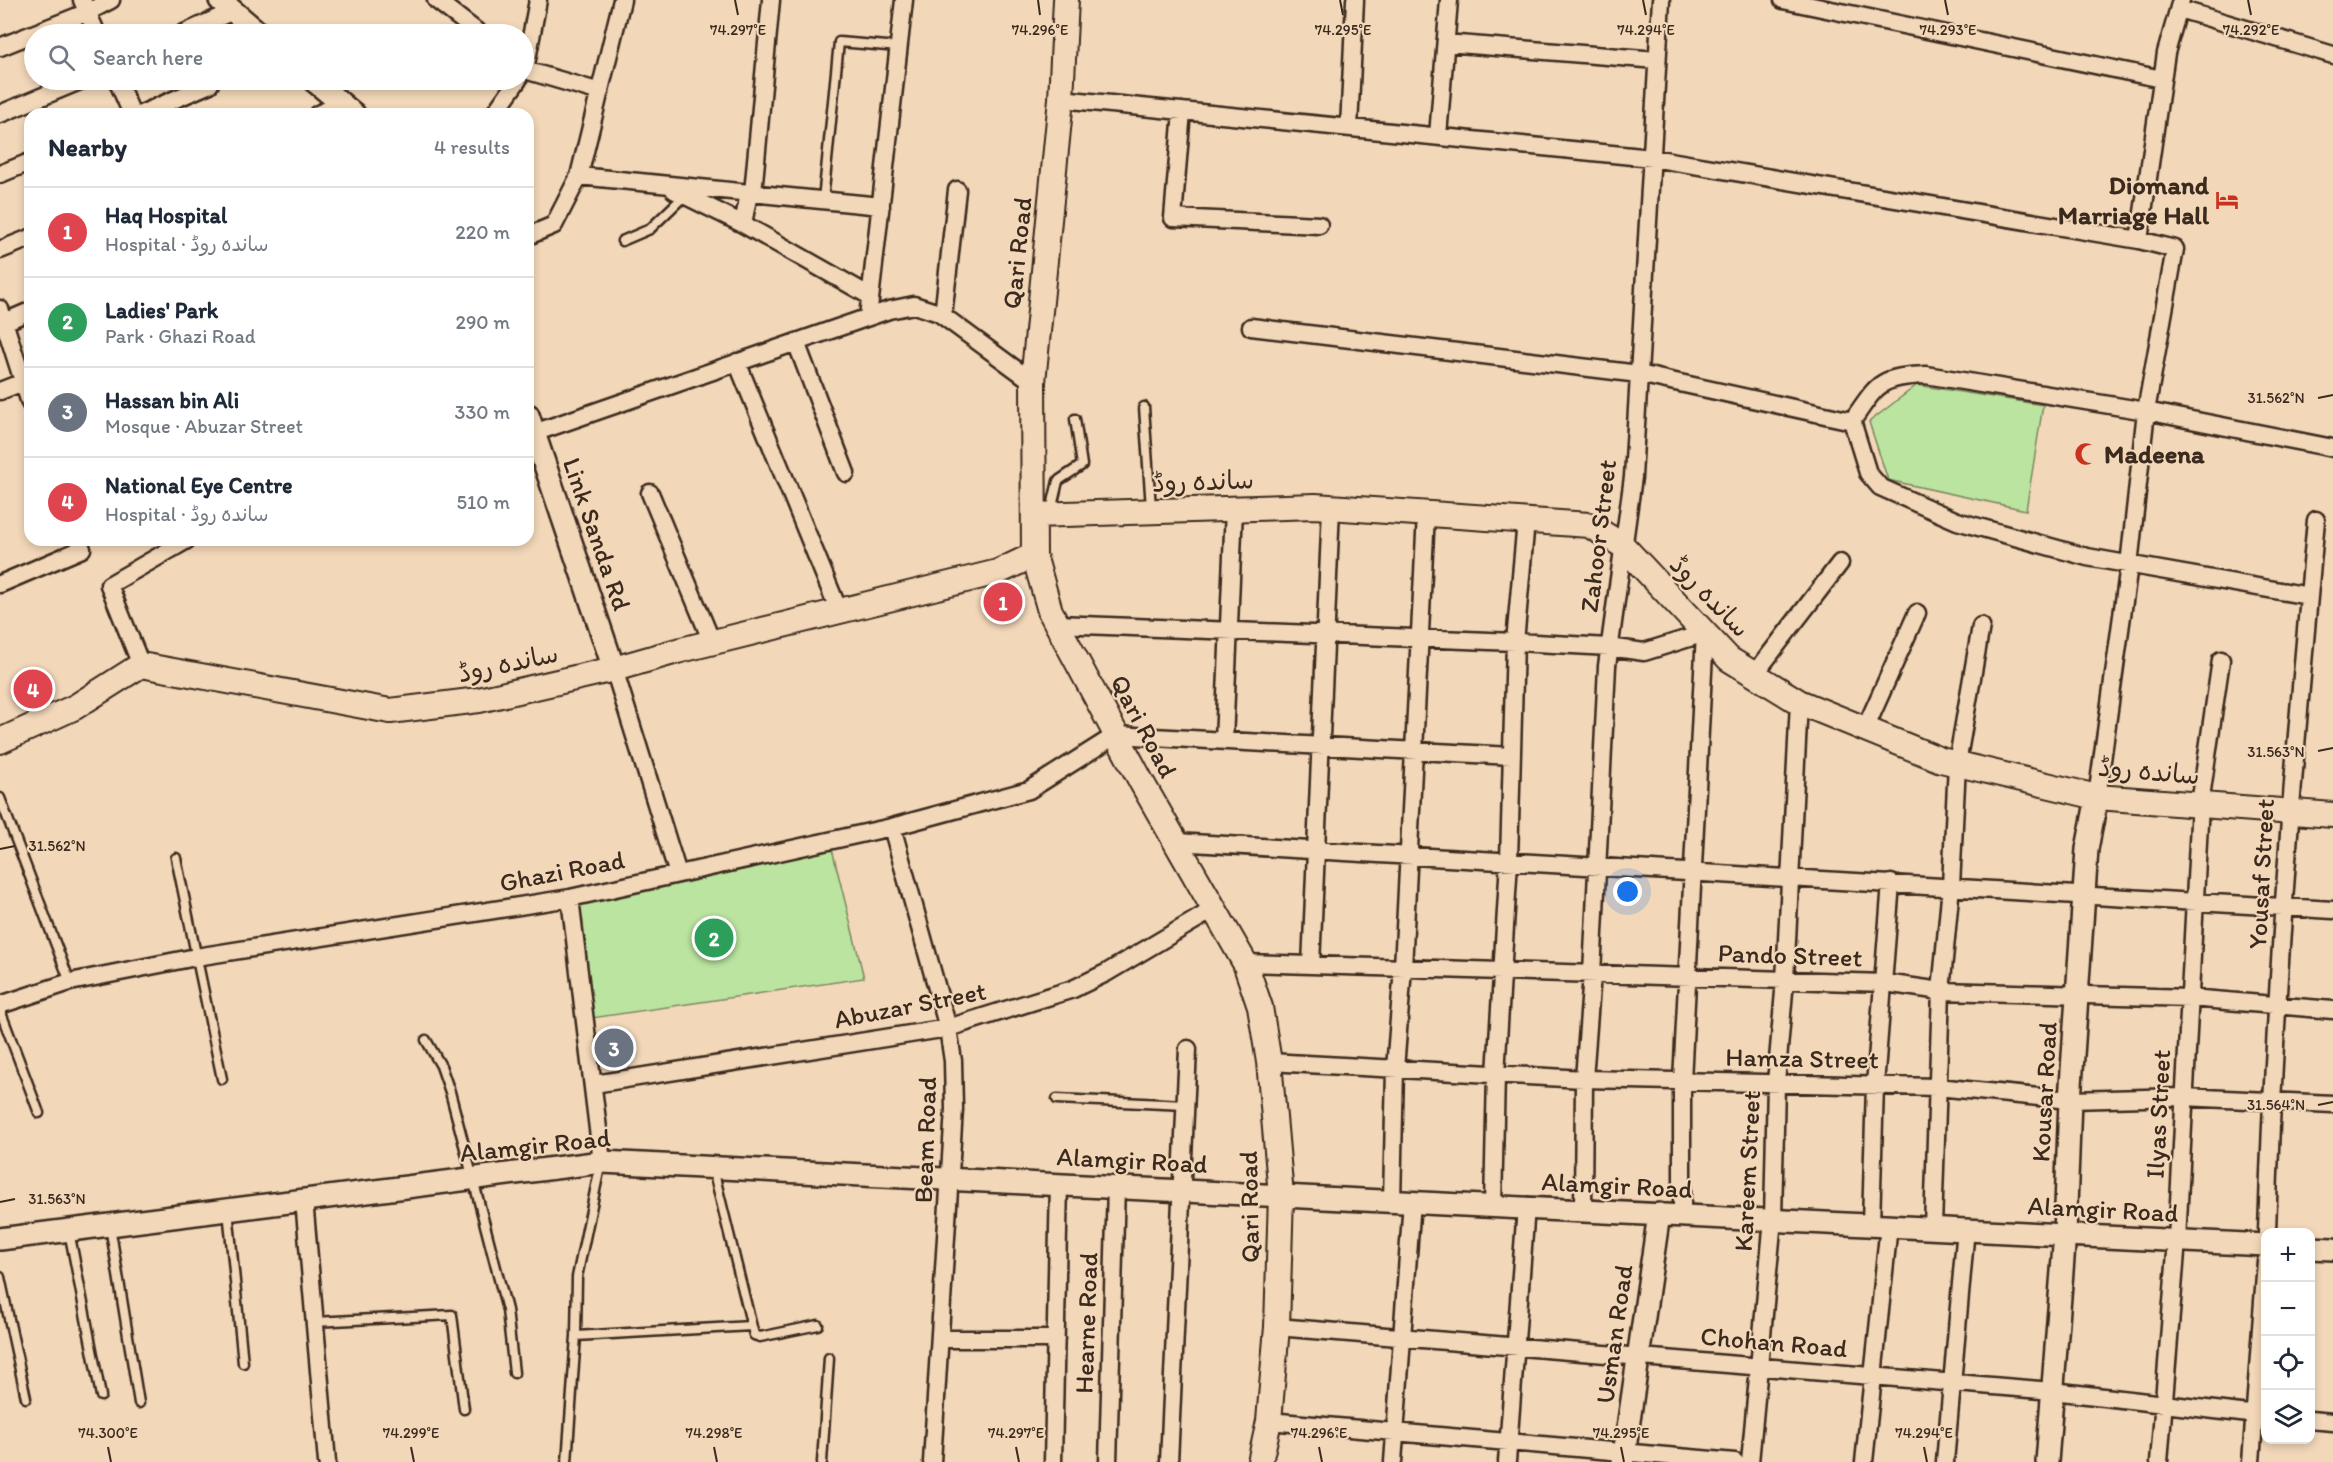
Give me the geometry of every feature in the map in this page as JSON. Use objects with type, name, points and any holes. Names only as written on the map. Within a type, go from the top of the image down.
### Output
[{"type":"main road","name":"Qari Road","points":[[1066,0],[1061,99],[1033,382],[1042,515],[1034,555],[1050,611],[1175,842],[1245,963],[1260,1007],[1269,1062],[1281,1195],[1277,1327],[1269,1421],[1260,1462]]},
{"type":"main road","name":"ساندہ روڈ","points":[[1042,515],[1331,507],[1589,525],[1622,545],[1729,659],[1799,702],[1941,760],[2097,797],[2333,816]]},
{"type":"main road","name":"ساندہ روڈ","points":[[141,665],[390,711],[479,700],[614,669],[712,642],[998,572],[1034,555]]},
{"type":"main road","points":[[0,741],[75,708],[141,665]]},
{"type":"street","points":[[48,24],[85,6],[111,0]]},
{"type":"street","points":[[436,0],[467,24]]},
{"type":"street","points":[[533,24],[538,0]]},
{"type":"street","points":[[534,233],[554,225],[579,176],[622,0]]},
{"type":"street","points":[[743,224],[751,193],[771,0]]},
{"type":"street","points":[[868,317],[904,0]]},
{"type":"street","points":[[1349,128],[1355,0]]},
{"type":"street","points":[[1438,136],[1449,0]]},
{"type":"street","name":"Zahoor Street","points":[[1583,1210],[1584,1079],[1592,974],[1609,647],[1633,477],[1661,0]]},
{"type":"street","points":[[1783,0],[2162,79]]},
{"type":"street","points":[[2139,240],[2166,53],[2180,4],[2333,55]]},
{"type":"street","points":[[197,24],[226,5],[248,24]]},
{"type":"street","points":[[85,6],[93,24]]},
{"type":"street","points":[[0,47],[24,35]]},
{"type":"street","points":[[1446,43],[1658,60]]},
{"type":"street","points":[[534,76],[600,92]]},
{"type":"street","points":[[0,114],[58,90]]},
{"type":"street","points":[[121,90],[129,108]]},
{"type":"street","points":[[155,108],[196,90]]},
{"type":"street","points":[[325,90],[347,108]]},
{"type":"street","points":[[498,108],[510,90]]},
{"type":"street","points":[[1061,99],[1652,158],[2139,240],[2175,249],[2146,411],[2129,565],[2097,797]]},
{"type":"street","points":[[1182,111],[1173,218],[1319,225]]},
{"type":"street","points":[[0,174],[24,164]]},
{"type":"street","points":[[579,176],[880,206]]},
{"type":"street","points":[[663,184],[743,224],[870,296]]},
{"type":"street","points":[[943,316],[957,190]]},
{"type":"street","points":[[0,250],[24,240]]},
{"type":"street","points":[[534,427],[737,363],[868,317],[914,305],[943,316],[1033,382]]},
{"type":"street","points":[[24,313],[2,318],[24,385]]},
{"type":"street","points":[[1251,327],[1639,374],[1852,421]]},
{"type":"street","points":[[796,342],[846,473]]},
{"type":"street","points":[[737,363],[839,611]]},
{"type":"street","points":[[1852,421],[1876,387],[1896,376],[1926,375],[2146,411],[2333,448]]},
{"type":"street","points":[[0,392],[23,382]]},
{"type":"street","points":[[1852,421],[1868,474],[1880,487],[1957,521],[2087,557],[2309,596]]},
{"type":"street","name":"Link Sanda Rd","points":[[534,439],[614,669]]},
{"type":"street","points":[[650,493],[712,642]]},
{"type":"street","points":[[1311,965],[1331,507]]},
{"type":"street","points":[[1224,741],[1234,509]]},
{"type":"street","points":[[1393,1462],[1402,1337],[1402,1201],[1395,1069],[1403,968],[1426,514]]},
{"type":"street","name":"Yousaf Street","points":[[2267,1228],[2271,1100],[2279,1005],[2289,812],[2316,520]]},
{"type":"street","points":[[1493,1206],[1496,1074],[1509,861],[1515,642],[1526,521]]},
{"type":"street","points":[[0,584],[82,549],[81,546]]},
{"type":"street","points":[[141,665],[109,585],[177,546]]},
{"type":"street","points":[[1755,675],[1840,563]]},
{"type":"street","points":[[1865,729],[1917,613]]},
{"type":"street","points":[[1057,624],[1515,642],[1609,647],[1644,652],[1705,633],[1682,1081],[1682,1215]]},
{"type":"street","points":[[1933,1227],[1936,1087],[1941,991],[1951,886],[1957,764],[1981,626]]},
{"type":"street","name":"Ilyas Street","points":[[2159,1462],[2177,1240],[2200,804],[2222,660]]},
{"type":"street","points":[[614,669],[678,874]]},
{"type":"street","name":"Kareem Street","points":[[1750,1462],[1773,1219],[1776,1083],[1785,980],[1799,702]]},
{"type":"street","points":[[1116,735],[1512,756]]},
{"type":"street","name":"Ghazi Road","points":[[0,1005],[70,982],[196,957],[570,898],[892,827],[1029,790],[1116,735]]},
{"type":"street","name":"Kousar Road","points":[[2047,1462],[2066,1233],[2076,993],[2087,849],[2097,797]]},
{"type":"street","name":"Beam Road","points":[[892,827],[948,1028],[953,1061],[954,1099],[932,1462]]},
{"type":"street","points":[[1175,842],[2333,910]]},
{"type":"street","points":[[1864,1462],[1873,1376],[1880,1224],[1875,1085],[1885,983],[1891,883]]},
{"type":"street","points":[[570,898],[602,1162]]},
{"type":"street","name":"Abuzar Street","points":[[594,1084],[948,1028],[1073,989],[1106,973],[1214,909]]},
{"type":"street","name":"Pando Street","points":[[1245,963],[1885,983],[1941,991],[2190,998],[2333,1010]]},
{"type":"street","points":[[1169,1462],[1188,1049]]},
{"type":"street","name":"Hamza Street","points":[[1269,1062],[1584,1079],[1936,1087],[2070,1100],[2183,1097],[2333,1104]]},
{"type":"street","name":"Alamgir Road","points":[[0,1239],[602,1162],[1966,1228],[2261,1245]]},
{"type":"street","points":[[1053,1462],[1059,1183]]},
{"type":"street","name":"Hearne Road","points":[[1108,1462],[1116,1186]]},
{"type":"street","points":[[304,1200],[327,1462]]},
{"type":"street","points":[[1507,1462],[1526,1207]]},
{"type":"street","name":"Usman Road","points":[[1624,1457],[1659,1214]]},
{"type":"street","points":[[1945,1462],[1966,1228]]},
{"type":"street","points":[[2315,1248],[2333,1249]]},
{"type":"street","points":[[2251,1462],[2260,1415],[2264,1282]]},
{"type":"street","name":"Chohan Road","points":[[1277,1327],[2053,1391],[2260,1415]]},
{"type":"street","points":[[941,1339],[1056,1339]]},
{"type":"street","points":[[2315,1420],[2333,1422]]},
{"type":"street","points":[[1269,1421],[1508,1442],[1624,1457],[1735,1462]]},
{"type":"lane","points":[[824,200],[839,42],[899,47]]},
{"type":"lane","points":[[622,241],[651,229],[686,195]]},
{"type":"lane","points":[[1144,407],[1152,511]]},
{"type":"lane","points":[[1042,515],[1058,481],[1082,465],[1075,419]]},
{"type":"lane","points":[[0,798],[70,982]]},
{"type":"lane","points":[[176,858],[222,1079]]},
{"type":"lane","points":[[0,1010],[39,1113]]},
{"type":"lane","points":[[426,1040],[441,1066],[450,1092],[473,1179],[507,1310],[514,1373]]},
{"type":"lane","points":[[1057,1099],[1185,1105]]},
{"type":"lane","points":[[567,1462],[576,1336],[576,1277],[602,1162]]},
{"type":"lane","points":[[713,1167],[754,1335],[760,1337],[818,1325]]},
{"type":"lane","points":[[228,1210],[243,1363]]},
{"type":"lane","points":[[110,1225],[139,1403]]},
{"type":"lane","points":[[69,1230],[101,1396]]},
{"type":"lane","points":[[0,1277],[26,1398]]},
{"type":"lane","points":[[315,1322],[453,1315],[464,1409]]},
{"type":"lane","points":[[576,1336],[751,1326]]},
{"type":"lane","points":[[822,1462],[829,1358]]},
{"type":"green space","points":[[1917,385],[2043,405],[2026,510],[1888,480],[1869,422]]},
{"type":"green space","points":[[830,841],[864,978],[585,1019],[570,898]]},
{"type":"place","name":"Diomand Marriage Hall","points":[[2227,200]]},
{"type":"place","name":"Madeena","points":[[2086,454]]},
{"type":"place","name":"Haq Hospital","points":[[1003,602]]},
{"type":"place","name":"National Eye Centre","points":[[33,689]]},
{"type":"place","name":"Ladies' Park","points":[[714,938]]},
{"type":"place","name":"Hassan bin Ali","points":[[614,1048]]}]
